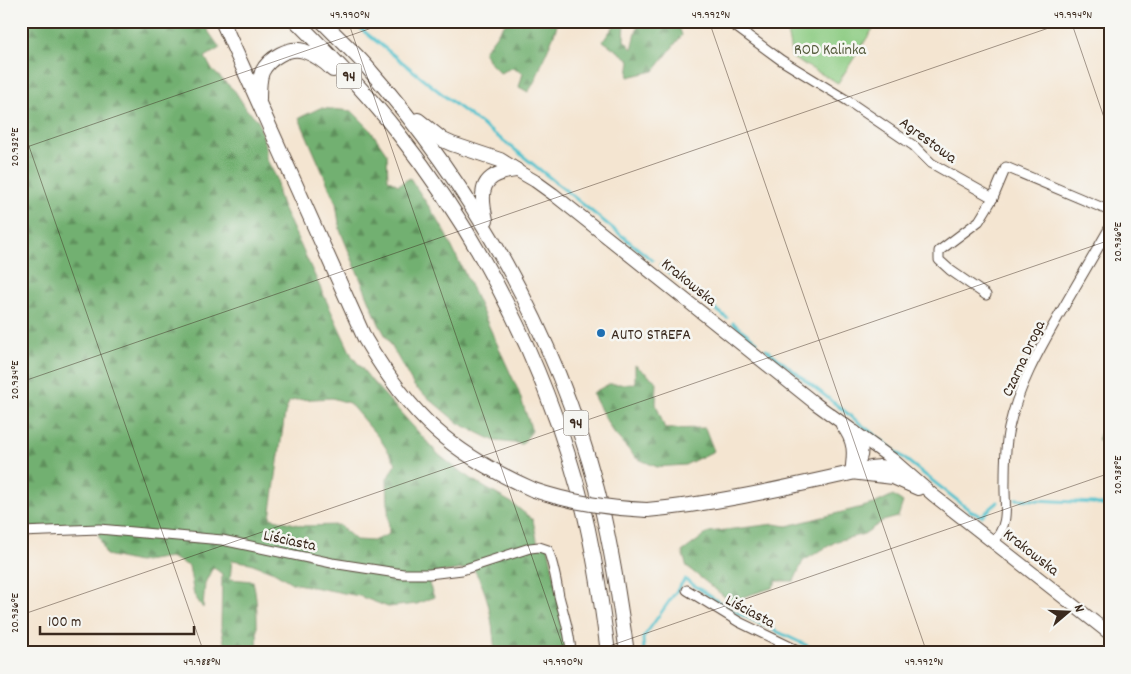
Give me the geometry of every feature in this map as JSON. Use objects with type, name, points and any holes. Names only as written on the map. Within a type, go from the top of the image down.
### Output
[{"type":"main road","points":[[222,21],[366,339],[394,384],[425,421],[461,451],[496,472],[534,490],[559,498],[588,505],[647,510],[687,506],[747,496],[851,473],[862,454],[861,440],[854,430]]},
{"type":"main road","name":"94","points":[[296,21],[356,83],[398,133],[439,191],[481,256],[509,308],[531,356],[565,446],[585,518],[599,587],[608,653]]},
{"type":"main road","name":"94","points":[[322,21],[366,66],[398,104],[442,162],[497,246],[522,293],[549,351],[588,458],[606,523],[627,653]]},
{"type":"main road","points":[[259,102],[259,85],[262,73],[268,64],[274,57],[280,54],[303,50],[324,61],[398,133]]},
{"type":"main road","points":[[398,104],[443,140],[500,160],[516,170]]},
{"type":"main road","points":[[497,246],[486,223],[481,201],[483,190],[493,177],[506,171],[516,170]]},
{"type":"main road","name":"Krakowska","points":[[516,170],[535,181],[560,200],[839,422],[854,430],[892,459],[933,495],[1110,634]]},
{"type":"main road","name":"Krakowska","points":[[839,422],[850,436],[853,447],[851,473]]},
{"type":"main road","name":"Krakowska","points":[[851,473],[866,466],[894,468],[907,473]]},
{"type":"main road","name":"Krakowska","points":[[851,473],[893,478],[933,495]]},
{"type":"street","name":"Agrestowa","points":[[728,21],[781,60],[848,101],[914,146],[931,163],[993,198]]},
{"type":"street","points":[[986,295],[939,260],[939,252],[979,221],[993,198],[1006,167],[1110,211]]},
{"type":"street","name":"Czarna Droga","points":[[993,542],[1000,535],[1006,516],[1004,482],[1006,459],[1009,429],[1018,395],[1033,360],[1110,227]]},
{"type":"street","name":"Liściasta","points":[[21,532],[99,529],[222,540],[332,563],[403,574],[429,574],[462,570],[530,548],[539,547],[548,550],[554,566],[559,595],[570,634],[571,653]]},
{"type":"street","name":"Liściasta","points":[[687,590],[739,622],[801,652]]},
{"type":"street","points":[[790,653],[801,652]]},
{"type":"green space","points":[[21,21],[201,21],[220,48],[205,57],[212,70],[235,91],[247,110],[258,120],[266,148],[266,158],[277,179],[278,193],[282,205],[352,356],[439,455],[484,487],[512,503],[533,520],[538,545],[544,544],[548,546],[570,653],[495,653],[487,598],[473,568],[433,573],[429,584],[434,597],[417,604],[388,607],[359,596],[292,583],[274,572],[250,563],[232,560],[230,579],[253,581],[257,608],[258,653],[226,653],[221,626],[222,574],[213,567],[205,583],[203,608],[194,595],[189,566],[170,557],[138,562],[106,555],[96,528],[21,530]],"holes":[[[332,398],[349,403],[380,439],[396,463],[387,479],[389,534],[373,541],[356,540],[339,525],[303,526],[270,518],[285,413],[289,402]]]},
{"type":"green space","points":[[507,21],[558,21],[553,38],[533,85],[528,92],[519,87],[523,73],[512,68],[500,73],[489,62],[484,51]]},
{"type":"green space","points":[[615,21],[625,21],[624,40],[632,49],[639,21],[672,21],[678,24],[682,35],[654,71],[628,77],[630,60],[603,41],[616,23]]},
{"type":"green space","name":"ROD Kalinka","points":[[785,21],[878,21],[838,83],[792,58]]},
{"type":"green space","points":[[320,108],[352,111],[369,128],[387,154],[388,179],[398,185],[410,178],[441,225],[518,390],[532,431],[522,444],[495,441],[458,423],[414,386],[379,324],[340,230],[336,203],[299,118]]},
{"type":"green space","points":[[635,365],[657,382],[656,404],[665,429],[705,428],[714,451],[685,465],[657,467],[636,458],[612,431],[592,393],[609,384],[635,384]]},
{"type":"green space","points":[[1110,371],[1110,441],[1098,441],[1106,416]]},
{"type":"green space","points":[[893,495],[903,502],[898,517],[883,521],[864,534],[837,541],[803,561],[794,581],[777,581],[772,588],[730,601],[687,567],[682,552],[709,532],[774,524],[787,526],[874,504]]},
{"type":"waterway","points":[[351,21],[652,260]]},
{"type":"waterway","points":[[660,265],[727,318]]},
{"type":"waterway","points":[[733,323],[757,342]]},
{"type":"waterway","points":[[766,349],[972,512],[982,516],[998,502]]},
{"type":"waterway","points":[[1016,499],[1094,503],[1110,507]]},
{"type":"waterway","points":[[644,653],[643,638],[685,579],[729,609],[823,653]]},
{"type":"place","name":"AUTO STREFA","points":[[601,333]]}]
